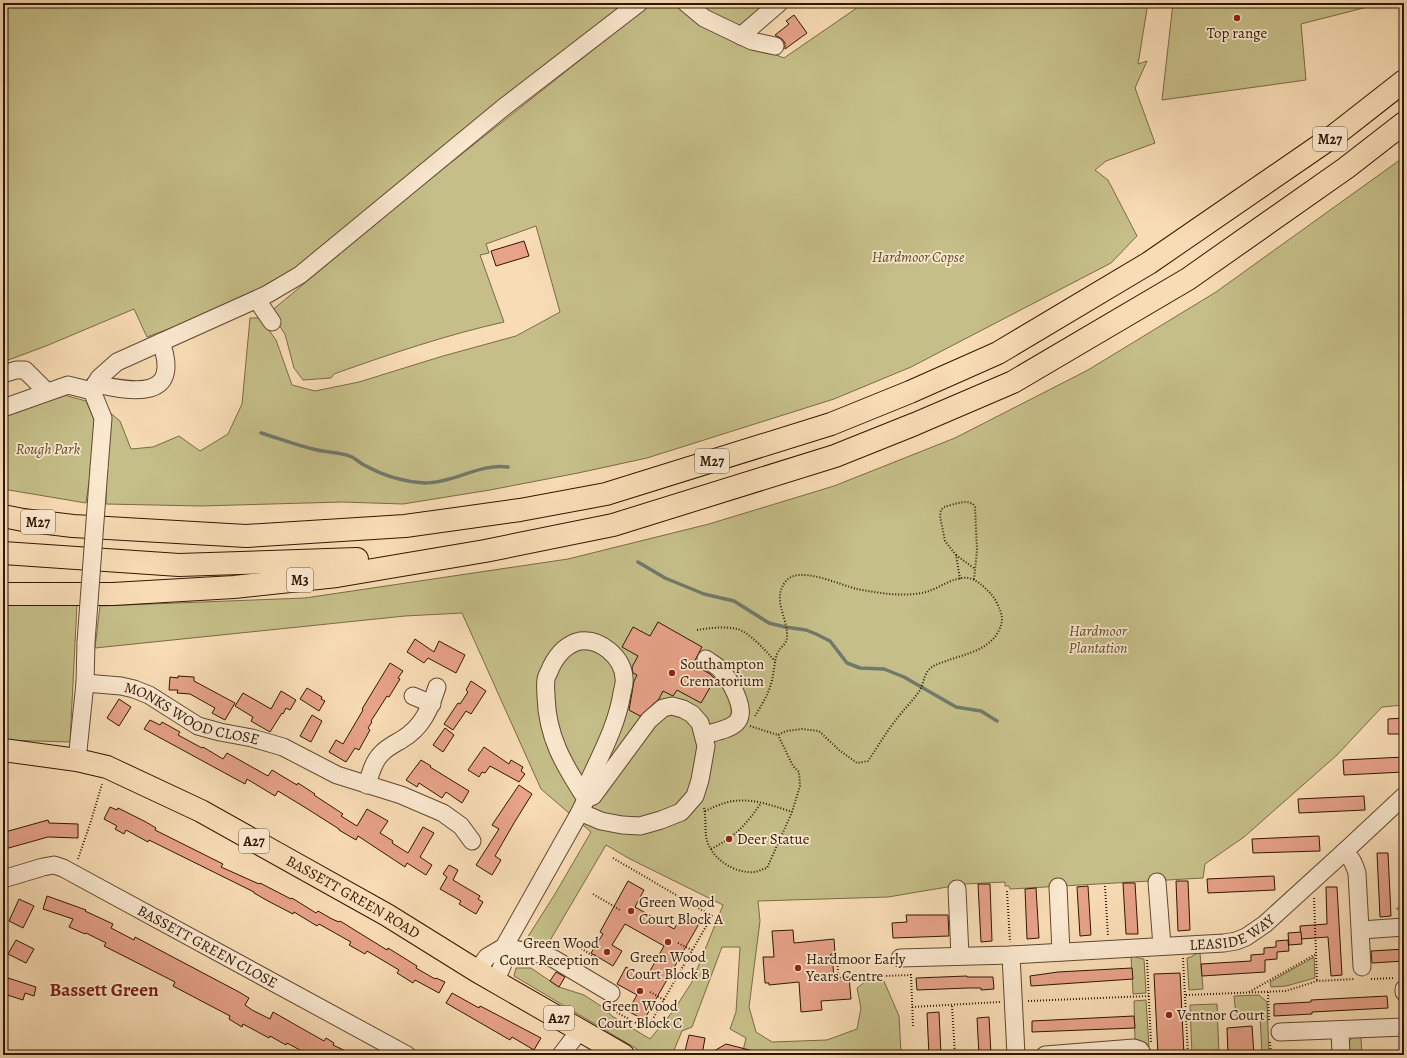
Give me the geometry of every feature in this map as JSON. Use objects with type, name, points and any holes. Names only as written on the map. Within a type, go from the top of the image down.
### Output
[{"type":"main road","name":"M27","points":[[3,516],[73,526],[246,536],[404,526],[520,510],[614,492],[831,424],[910,392],[998,353],[1148,263],[1335,135],[1404,80]]},
{"type":"main road","name":"M27","points":[[3,553],[179,565],[332,561],[485,551],[613,525],[835,456],[1013,382],[1188,279],[1346,168],[1404,123]]},
{"type":"main road","name":"M3","points":[[3,594],[113,594],[234,587],[337,576],[485,551]]},
{"type":"main road","name":"BASSETT GREEN ROAD","points":[[3,750],[77,760],[107,767],[201,811],[387,915],[495,982],[623,1055]]},
{"type":"street","points":[[77,760],[85,683],[86,642],[103,418],[93,388],[99,378],[117,362],[257,300],[300,275],[504,107],[639,3]]},
{"type":"street","points":[[686,3],[704,18],[741,36],[752,41],[775,46]]},
{"type":"street","points":[[741,36],[779,3]]},
{"type":"street","points":[[257,300],[272,322]]},
{"type":"street","points":[[3,408],[68,384],[93,388],[132,391],[149,388],[162,383],[166,375],[166,360],[161,342]]},
{"type":"street","points":[[3,374],[16,370],[25,370],[46,392]]},
{"type":"street","points":[[495,982],[503,964],[504,947],[583,806],[593,796],[649,720],[664,708],[672,706],[683,709],[692,714],[700,723],[706,746],[700,780],[695,796],[681,812],[640,826],[622,825],[601,821],[583,806],[555,745],[550,729],[546,703],[546,679],[556,658],[565,648],[580,641],[596,642],[610,651],[620,662],[624,678],[616,720],[586,787],[583,806]]},
{"type":"street","points":[[704,735],[730,727],[736,723],[740,716],[737,696],[718,668],[706,659]]},
{"type":"street","name":"MONKS WOOD CLOSE","points":[[85,683],[120,686],[134,689],[155,698],[198,726],[252,738],[283,747],[337,775],[401,795],[464,821],[472,841]]},
{"type":"street","points":[[367,785],[373,766],[381,754],[412,733],[423,720],[432,704],[437,687]]},
{"type":"street","points":[[413,696],[432,704]]},
{"type":"street","name":"LEASIDE WAY","points":[[905,957],[1011,955],[1224,943],[1236,941],[1246,937],[1264,924],[1313,881],[1404,796]]},
{"type":"street","points":[[1344,852],[1350,857],[1357,873],[1361,930],[1361,975]]},
{"type":"street","name":"BASSETT GREEN CLOSE","points":[[3,879],[43,866],[54,865],[64,868],[407,1055]]},
{"type":"street","points":[[1154,947],[1157,882]]},
{"type":"street","points":[[1058,887],[1061,952]]},
{"type":"street","points":[[958,889],[960,956]]},
{"type":"street","points":[[1361,930],[1404,927]]},
{"type":"street","points":[[477,971],[487,957],[504,947],[543,955],[554,959],[611,993]]},
{"type":"street","points":[[1011,955],[1016,1055]]},
{"type":"street","points":[[1280,1032],[1404,1027]]},
{"type":"street","points":[[561,1055],[580,1030]]},
{"type":"street","points":[[1340,1030],[1341,1052]]},
{"type":"street","points":[[1045,1055],[1134,1048],[1147,1051]]},
{"type":"path","points":[[974,580],[977,550],[975,507],[973,504],[968,502],[944,507],[941,510],[940,516],[945,541],[956,555],[975,569]]},
{"type":"path","points":[[956,555],[960,579]]},
{"type":"path","points":[[808,575],[856,589],[906,595],[928,592],[960,579],[968,578],[974,580],[991,594],[1000,611],[1002,619],[997,635],[991,642],[979,650],[931,667],[927,672],[919,691],[895,721],[868,761],[857,763],[847,757],[819,731],[802,729],[786,731],[778,735],[749,726],[767,696],[771,686],[778,652],[784,646],[787,639],[787,631],[780,604],[779,593],[786,581],[791,576],[808,575]]},
{"type":"path","points":[[697,630],[719,627],[739,629],[754,640],[775,661]]},
{"type":"path","points":[[695,796],[702,803],[705,811],[706,837],[710,849],[720,860],[744,871],[755,872],[767,868],[792,812],[800,786],[799,772],[793,766],[778,735]]},
{"type":"path","points":[[73,873],[91,822],[107,767]]},
{"type":"path","points":[[705,811],[734,801],[761,802],[792,812]]},
{"type":"path","points":[[710,849],[727,841],[738,832],[748,821],[761,802]]},
{"type":"path","points":[[611,993],[616,1012],[647,1029],[712,916],[613,858]]},
{"type":"path","points":[[1397,909],[1402,905],[1400,860],[1404,860]]},
{"type":"path","points":[[1313,881],[1317,981]]},
{"type":"path","points":[[1106,886],[1109,949]]},
{"type":"path","points":[[1007,891],[1011,955]]},
{"type":"path","points":[[593,894],[620,910]]},
{"type":"path","points":[[566,939],[598,960]]},
{"type":"path","points":[[678,943],[692,950]]},
{"type":"path","points":[[1182,945],[1186,995],[1188,1055]]},
{"type":"path","points":[[1147,1051],[1149,996],[1154,947]]},
{"type":"path","points":[[1248,993],[1316,954]]},
{"type":"path","points":[[830,955],[837,955],[838,974],[850,974],[856,977],[911,975]]},
{"type":"path","points":[[905,957],[911,975],[913,1026]]},
{"type":"path","points":[[1186,995],[1286,991],[1317,981],[1361,975],[1401,986]]},
{"type":"path","points":[[650,992],[664,1000]]},
{"type":"path","points":[[912,1007],[1149,996]]},
{"type":"path","points":[[952,1006],[954,1055]]},
{"type":"path","points":[[1271,1053],[1341,1052]]},
{"type":"green space","points":[[3,3],[629,3],[292,272],[220,310],[147,337],[134,309],[46,346],[3,362]]},
{"type":"green space","name":"Hardmoor Copse","points":[[646,3],[678,3],[763,50],[784,58],[864,3],[1148,3],[1138,64],[1147,61],[1135,88],[1155,143],[1106,161],[1095,170],[1108,180],[1137,236],[1111,263],[911,367],[834,399],[647,458],[490,490],[403,504],[342,502],[201,506],[106,504],[108,411],[120,421],[131,449],[153,447],[179,436],[200,451],[228,434],[242,404],[250,318],[260,318],[276,340],[292,385],[315,391],[359,382],[443,356],[516,336],[560,312],[536,226],[486,244],[489,253],[480,255],[504,322],[397,352],[334,374],[331,378],[303,380],[294,368],[285,334],[270,312],[419,188],[637,15]]},
{"type":"green space","points":[[694,3],[769,3],[739,28]]},
{"type":"green space","points":[[1173,3],[1383,3],[1301,24],[1306,80],[1162,100]]},
{"type":"green space","name":"Hardmoor Plantation","points":[[1404,157],[1404,705],[1382,707],[1337,755],[1244,837],[1205,864],[1203,878],[1010,889],[1009,886],[1005,886],[1005,882],[965,884],[888,897],[758,901],[760,921],[749,1007],[756,1032],[772,1042],[827,1040],[857,1029],[861,1008],[857,988],[865,982],[883,979],[899,1016],[902,1055],[742,1055],[746,1038],[730,1029],[736,1012],[740,947],[722,947],[692,1027],[682,1031],[672,1055],[647,1055],[514,976],[516,968],[531,968],[559,987],[584,995],[604,1008],[612,1016],[650,1039],[674,1010],[692,982],[723,905],[630,859],[606,845],[545,949],[522,946],[555,894],[591,832],[541,789],[462,613],[405,616],[95,648],[100,606],[305,598],[568,559],[709,524],[834,486],[955,438],[1088,370],[1216,292]]},
{"type":"green space","name":"Rough Park","points":[[64,395],[86,401],[97,426],[86,503],[3,489],[3,416]]},
{"type":"green space","points":[[3,603],[77,604],[70,742],[3,740]]},
{"type":"green space","points":[[1200,953],[1203,989],[1189,990],[1187,958]]},
{"type":"green space","points":[[1131,956],[1144,959],[1146,993],[1133,994]]},
{"type":"green space","points":[[1314,957],[1315,978],[1286,986],[1271,987],[1270,982]]},
{"type":"green space","points":[[1259,995],[1267,1002],[1269,1055],[1262,1055],[1260,1015],[1236,1016],[1234,996]]},
{"type":"green space","points":[[1146,1000],[1149,1047],[1144,1043],[1135,1040],[1134,1001]]},
{"type":"green space","points":[[1217,1004],[1219,1054],[1192,1055],[1190,1005]]},
{"type":"green space","points":[[1354,1037],[1361,1037],[1362,1055],[1349,1055],[1349,1041]]},
{"type":"building","points":[[794,15],[807,33],[785,49],[785,43],[782,39],[775,35],[789,24],[786,21]]},
{"type":"building","points":[[524,241],[529,256],[496,266],[491,251]]},
{"type":"building","name":"Southampton Crematorium","points":[[658,622],[702,647],[693,664],[710,674],[715,679],[701,703],[677,690],[673,696],[663,691],[659,699],[640,716],[629,710],[634,681],[637,675],[633,673],[632,667],[638,656],[622,647],[633,627],[650,636]]},
{"type":"building","points":[[415,639],[434,652],[439,641],[465,655],[456,673],[428,658],[424,663],[407,652]]},
{"type":"building","points":[[390,663],[403,671],[398,678],[400,679],[371,721],[372,722],[368,728],[370,730],[359,750],[355,748],[346,762],[329,752],[336,740],[343,744]]},
{"type":"building","points":[[178,676],[194,677],[194,681],[235,703],[225,720],[212,713],[215,708],[190,694],[177,693],[178,690],[169,690],[170,677],[178,678]]},
{"type":"building","points":[[471,681],[486,691],[471,714],[466,711],[453,730],[444,724],[458,703],[460,704],[468,692],[466,690]]},
{"type":"building","points":[[307,688],[322,697],[321,699],[325,701],[319,711],[300,699]]},
{"type":"building","points":[[281,691],[296,700],[290,710],[286,708],[270,732],[251,721],[253,717],[235,706],[243,693],[271,709]]},
{"type":"building","points":[[119,699],[131,707],[119,726],[107,718]]},
{"type":"building","points":[[312,715],[322,721],[311,742],[300,736]]},
{"type":"building","points":[[1404,718],[1404,734],[1388,734],[1388,719]]},
{"type":"building","points":[[150,720],[160,725],[162,722],[180,732],[178,735],[223,759],[227,753],[268,776],[272,770],[297,785],[298,783],[343,814],[341,816],[357,826],[367,809],[388,821],[380,833],[408,853],[423,827],[434,833],[420,857],[432,865],[426,875],[407,863],[405,867],[358,836],[356,840],[278,791],[275,796],[247,779],[245,784],[144,729]]},
{"type":"building","points":[[445,728],[454,735],[443,752],[433,745]]},
{"type":"building","points":[[484,747],[509,764],[511,760],[523,767],[521,771],[525,774],[519,782],[490,766],[485,773],[482,772],[479,777],[468,770]]},
{"type":"building","points":[[1404,757],[1404,772],[1344,775],[1343,760]]},
{"type":"building","points":[[421,760],[469,791],[462,803],[446,792],[442,798],[419,783],[417,787],[406,780]]},
{"type":"building","points":[[519,785],[532,794],[495,856],[501,860],[492,875],[476,865],[499,829],[492,825]]},
{"type":"building","points":[[1364,796],[1365,810],[1299,813],[1298,799]]},
{"type":"building","points":[[110,807],[117,810],[118,808],[146,822],[156,828],[155,830],[223,864],[221,867],[259,884],[260,883],[291,899],[292,898],[316,913],[318,911],[332,919],[339,922],[340,921],[387,950],[388,948],[417,966],[416,968],[435,979],[436,978],[445,982],[439,993],[415,980],[413,983],[397,973],[399,970],[367,951],[365,954],[349,945],[351,942],[319,924],[317,926],[294,912],[293,914],[254,892],[149,840],[148,842],[126,830],[124,834],[115,829],[117,826],[104,819]]},
{"type":"building","points":[[48,820],[49,823],[78,824],[78,838],[48,837],[5,849],[3,840],[7,839],[5,832]]},
{"type":"building","points":[[1319,836],[1320,851],[1253,853],[1252,839]]},
{"type":"building","points":[[1377,853],[1388,853],[1391,916],[1380,917]]},
{"type":"building","points":[[449,865],[458,870],[453,880],[480,896],[478,899],[483,902],[476,914],[459,904],[461,901],[440,889],[447,877],[443,874]]},
{"type":"building","points":[[1274,876],[1275,890],[1208,893],[1207,879]]},
{"type":"building","points":[[628,881],[644,890],[635,907],[674,929],[684,913],[700,922],[644,1020],[628,1011],[637,995],[617,984],[626,967],[646,978],[664,946],[625,924],[612,945],[622,951],[613,966],[591,953],[603,934],[600,932]]},
{"type":"building","points":[[1176,881],[1188,881],[1190,930],[1178,931]]},
{"type":"building","points":[[1123,883],[1135,883],[1138,934],[1126,934]]},
{"type":"building","points":[[978,884],[990,884],[992,941],[981,942]]},
{"type":"building","points":[[1088,886],[1091,935],[1080,936],[1077,887]]},
{"type":"building","points":[[1326,887],[1337,887],[1342,975],[1331,976],[1328,937],[1301,939],[1300,926],[1327,924]]},
{"type":"building","points":[[1036,888],[1039,938],[1027,939],[1025,889]]},
{"type":"building","points":[[47,896],[86,910],[85,911],[113,924],[111,928],[134,940],[135,937],[239,992],[249,998],[245,1005],[252,1010],[270,1019],[273,1012],[324,1041],[326,1038],[334,1043],[333,1045],[354,1055],[309,1055],[287,1043],[286,1045],[270,1036],[269,1038],[243,1024],[242,1027],[229,1019],[230,1016],[173,986],[175,982],[104,946],[106,943],[86,933],[85,934],[69,927],[73,919],[43,909]]},
{"type":"building","points":[[19,899],[34,906],[23,928],[9,921]]},
{"type":"building","points":[[906,915],[948,915],[949,936],[893,938],[892,923],[907,922]]},
{"type":"building","name":"Hardmoor Early Years Centre","points":[[793,930],[794,943],[834,939],[835,953],[832,953],[834,978],[849,977],[851,999],[821,1001],[822,1010],[801,1012],[799,982],[769,985],[769,983],[765,983],[763,957],[774,957],[772,931]]},
{"type":"building","points":[[1301,932],[1302,944],[1289,945],[1288,933]]},
{"type":"building","points":[[16,940],[34,949],[26,963],[8,954]]},
{"type":"building","points":[[1288,940],[1289,951],[1277,952],[1277,959],[1265,960],[1265,972],[1202,976],[1201,964],[1251,961],[1251,955],[1264,954],[1264,948],[1276,947],[1276,941]]},
{"type":"building","points":[[1404,949],[1404,961],[1372,963],[1371,951]]},
{"type":"building","points":[[1132,968],[1133,979],[1031,986],[1030,976],[1058,972]]},
{"type":"building","points":[[556,972],[565,977],[559,987],[550,981]]},
{"type":"building","name":"Ventnor Court","points":[[1180,973],[1184,1055],[1158,1055],[1154,974]]},
{"type":"building","points":[[967,976],[993,977],[994,989],[981,990],[981,988],[968,988],[917,990],[916,978]]},
{"type":"building","points":[[8,978],[36,987],[34,996],[25,993],[23,1000],[4,994]]},
{"type":"building","points":[[452,993],[479,1008],[480,1006],[541,1038],[534,1050],[512,1037],[510,1040],[446,1003]]},
{"type":"building","points":[[1387,996],[1388,1008],[1312,1012],[1312,1014],[1274,1016],[1274,1004],[1311,1002],[1311,1000]]},
{"type":"building","points":[[939,1012],[941,1055],[929,1055],[927,1013]]},
{"type":"building","points":[[1134,1016],[1135,1028],[1032,1032],[1032,1021]]},
{"type":"building","points":[[989,1017],[991,1055],[979,1055],[977,1018]]},
{"type":"building","name":"Ventnor Court","points":[[1252,1026],[1254,1055],[1228,1055],[1227,1028]]},
{"type":"building","points":[[689,1035],[705,1038],[702,1055],[684,1055]]},
{"type":"building","points":[[726,1044],[757,1052],[756,1055],[707,1055]]},
{"type":"waterway","points":[[261,433],[306,447],[347,455],[378,472],[402,480],[425,483],[436,482],[477,470],[508,467]]},
{"type":"waterway","points":[[638,562],[665,578],[704,594],[734,601],[769,623],[806,630],[816,634],[830,641],[847,663],[860,668],[884,669],[904,677],[956,707],[981,711],[997,721]]},
{"type":"place","name":"Top range","points":[[1237,18]]},
{"type":"place","name":"Southampton Crematorium","points":[[672,673]]},
{"type":"place","name":"Deer Statue","points":[[729,839]]},
{"type":"place","name":"Green Wood Court Block A","points":[[631,911]]},
{"type":"place","name":"Green Wood Court Block B","points":[[668,942]]},
{"type":"place","name":"Green Wood Court Reception","points":[[607,952]]},
{"type":"place","name":"Hardmoor Early Years Centre","points":[[798,968]]},
{"type":"place","name":"Green Wood Court Block C","points":[[640,991]]},
{"type":"place","name":"Ventnor Court","points":[[1169,1015]]},
{"type":"district","name":"Bassett Green","points":[[104,989]]}]
